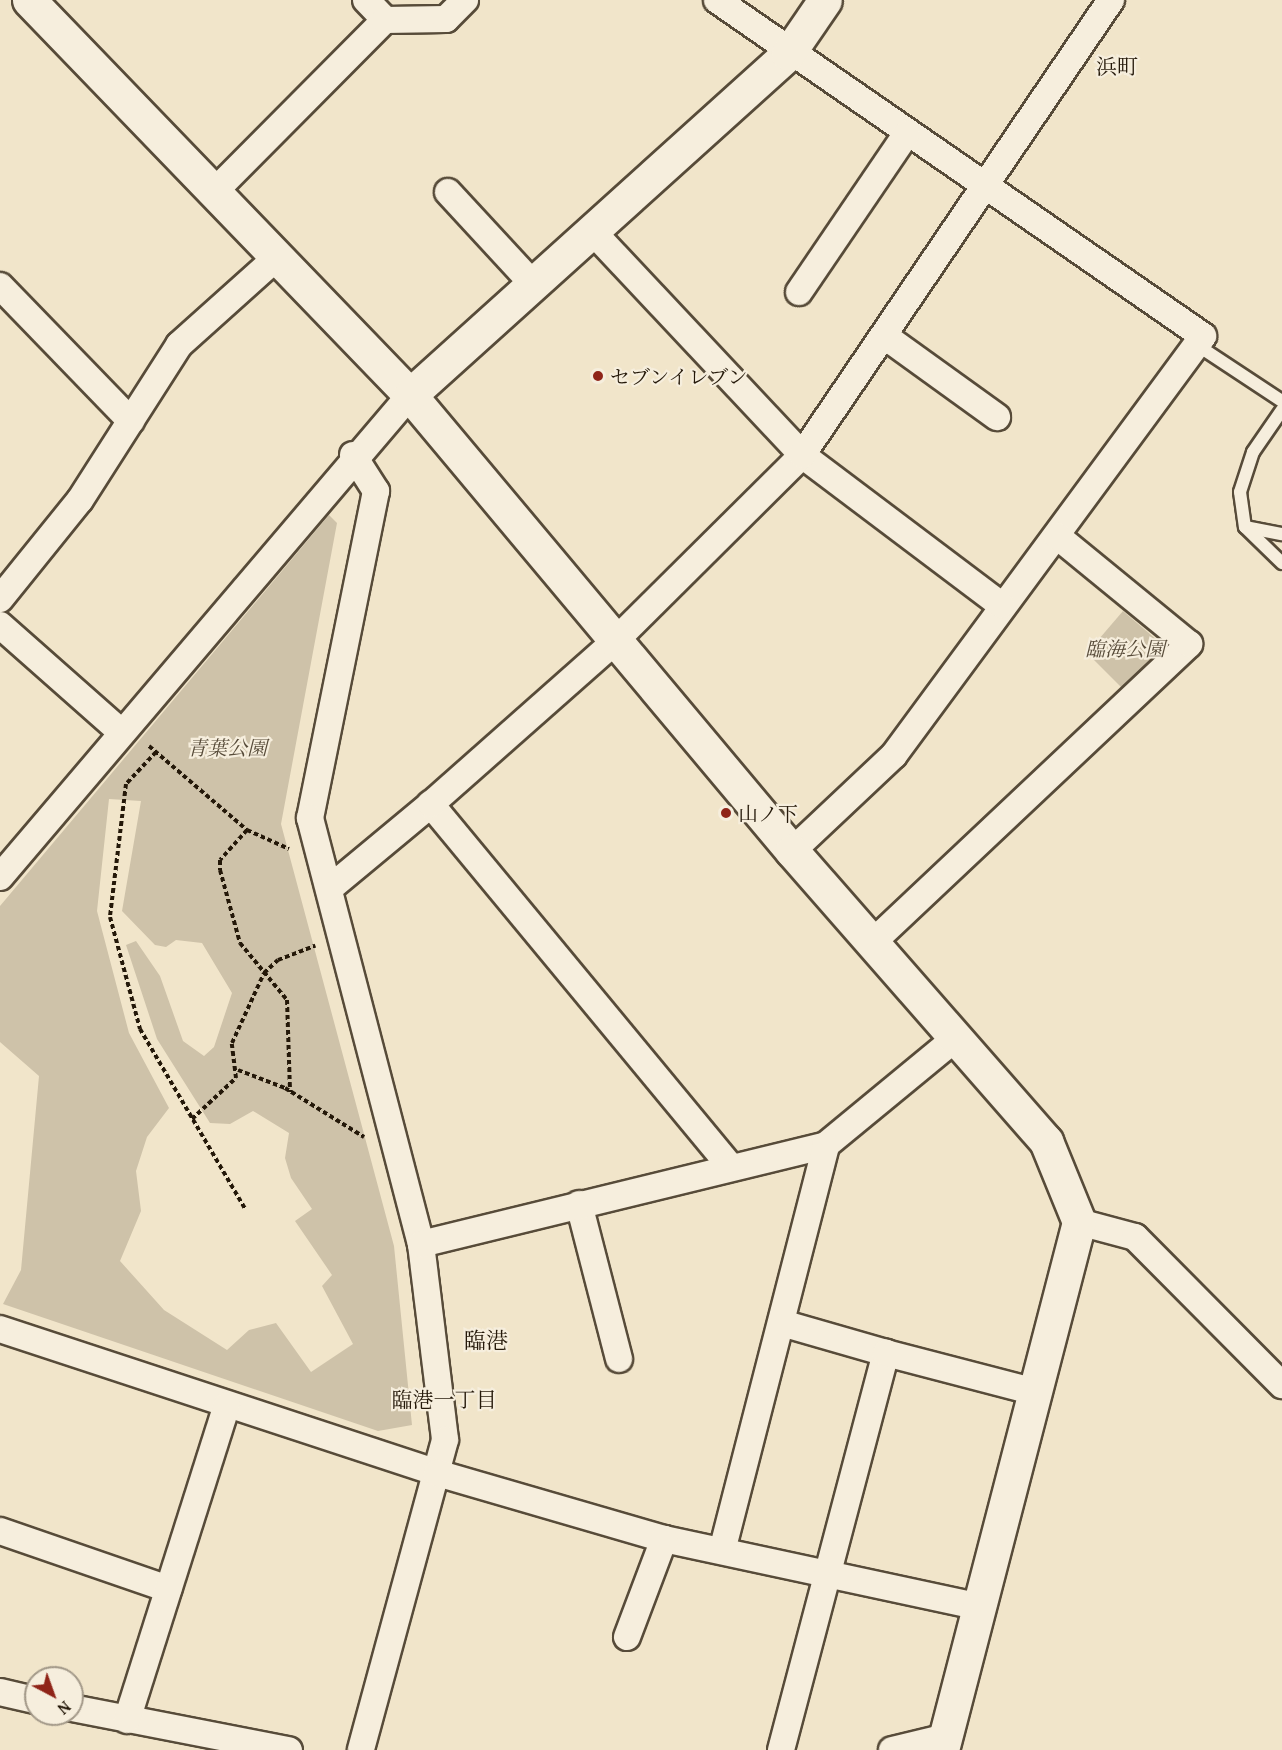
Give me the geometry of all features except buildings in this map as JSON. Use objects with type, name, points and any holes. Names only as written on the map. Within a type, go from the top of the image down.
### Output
[{"type":"street","points":[[29,0],[410,395],[614,642],[872,943],[1046,1141],[1079,1222],[944,1743],[892,1750]]},
{"type":"street","points":[[366,0],[385,20]]},
{"type":"street","points":[[214,192],[385,20],[446,19],[465,0]]},
{"type":"street","points":[[717,0],[788,54],[1203,336],[1057,537],[1001,605],[894,755],[792,850]]},
{"type":"street","points":[[0,877],[130,735],[353,455],[410,395],[788,54],[825,0]]},
{"type":"street","points":[[330,888],[431,804],[614,642],[802,455],[886,337],[1111,0]]},
{"type":"street","points":[[799,292],[907,133]]},
{"type":"street","points":[[448,192],[533,284]]},
{"type":"street","points":[[592,231],[802,455],[1001,605]]},
{"type":"street","points":[[0,599],[80,500],[179,345],[277,257]]},
{"type":"street","points":[[0,285],[131,421]]},
{"type":"street","points":[[886,337],[998,417]]},
{"type":"street","points":[[353,455],[376,491],[310,818],[421,1244],[445,1440],[361,1750]]},
{"type":"street","points":[[872,943],[1189,644],[1057,537]]},
{"type":"street","points":[[0,625],[130,735]]},
{"type":"street","points":[[431,804],[730,1166]]},
{"type":"street","points":[[421,1244],[730,1166],[826,1145],[956,1038]]},
{"type":"street","points":[[722,1551],[826,1145]]},
{"type":"street","points":[[579,1204],[619,1359]]},
{"type":"street","points":[[1079,1222],[1135,1237],[1282,1385]]},
{"type":"street","points":[[782,1323],[1036,1392]]},
{"type":"street","points":[[0,1329],[437,1473],[664,1539],[829,1570],[981,1607]]},
{"type":"street","points":[[781,1750],[886,1353]]},
{"type":"street","points":[[127,1720],[227,1405]]},
{"type":"street","points":[[0,1531],[168,1589]]},
{"type":"street","points":[[627,1637],[664,1539]]},
{"type":"street","points":[[0,1692],[24,1697]]},
{"type":"street","points":[[84,1711],[289,1750]]},
{"type":"lane","points":[[1197,345],[1282,401]]},
{"type":"lane","points":[[1282,410],[1253,452],[1240,492],[1245,527],[1282,563]]},
{"type":"lane","points":[[1245,527],[1282,534]]},
{"type":"path","points":[[130,735],[156,752],[247,830],[323,864]]},
{"type":"path","points":[[156,752],[126,784],[110,916],[140,1029],[245,1209]]},
{"type":"path","points":[[247,830],[220,860],[220,870],[233,903],[233,928],[264,973],[287,1000],[290,1092]]},
{"type":"path","points":[[238,1070],[232,1043],[264,973],[291,954],[342,938]]},
{"type":"path","points":[[192,1119],[238,1070]]},
{"type":"path","points":[[238,1070],[290,1092],[369,1139]]},
{"type":"green space","name":"青葉公園","points":[[329,515],[337,523],[281,824],[394,1246],[412,1425],[378,1431],[3,1304],[21,1270],[39,1076],[0,1042],[0,906]],"holes":[[[109,799],[141,801],[122,911],[155,945],[166,947],[176,940],[202,943],[232,993],[214,1047],[204,1056],[183,1041],[160,976],[136,941],[126,945],[157,1039],[210,1123],[230,1124],[253,1111],[289,1133],[285,1158],[291,1178],[312,1209],[295,1221],[332,1275],[322,1286],[353,1344],[311,1372],[276,1323],[249,1330],[227,1350],[164,1310],[120,1261],[141,1211],[136,1171],[147,1137],[169,1108],[129,1033],[97,911]]]},
{"type":"green space","name":"臨海公園","points":[[1123,611],[1157,640],[1156,655],[1122,688],[1087,653]]},
{"type":"place","name":"セブンイレブン","points":[[598,376]]},
{"type":"place","name":"山ノ下","points":[[726,813]]},
{"type":"district","name":"浜町","points":[[1117,67]]},
{"type":"district","name":"臨港","points":[[486,1341]]},
{"type":"district","name":"臨港一丁目","points":[[444,1400]]}]
